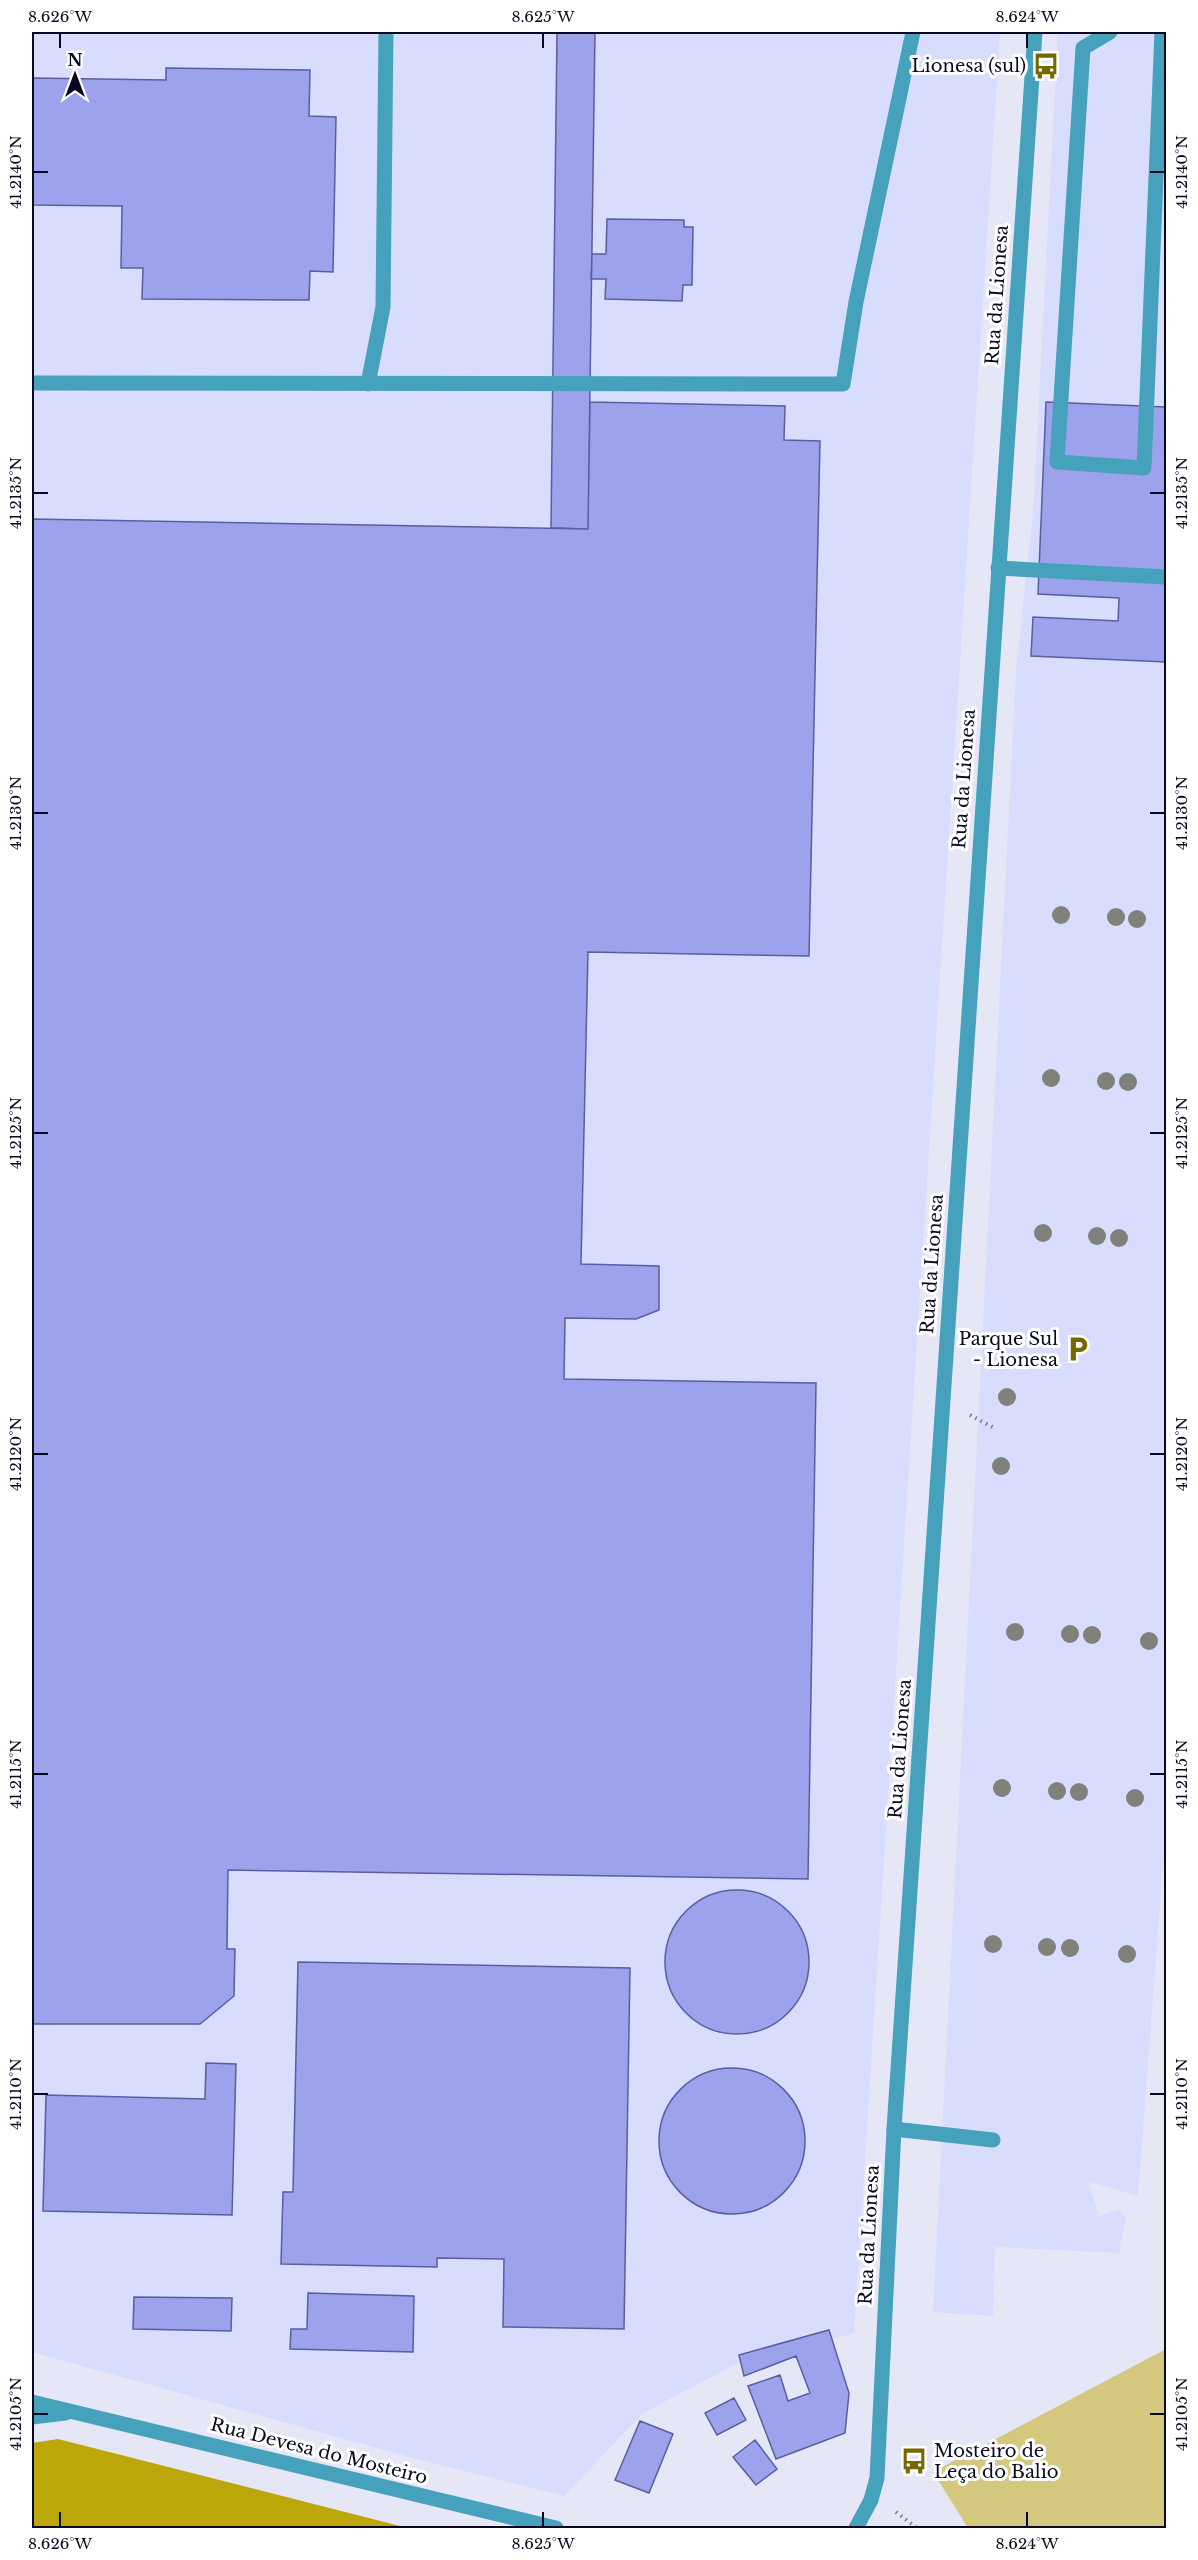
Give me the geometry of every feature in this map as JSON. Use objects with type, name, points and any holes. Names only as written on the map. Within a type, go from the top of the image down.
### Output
[{"type":"street","points":[[368,384],[383,307],[386,32]]},
{"type":"street","points":[[32,383],[843,384],[856,302],[913,32]]},
{"type":"street","name":"Rua da Lionesa","points":[[856,2529],[871,2500],[877,2478],[894,2129],[1035,32]]},
{"type":"street","points":[[1110,32],[1083,48],[1057,462],[1144,468],[1162,32]]},
{"type":"street","points":[[998,568],[1167,577]]},
{"type":"street","points":[[894,2129],[993,2140]]},
{"type":"street","name":"Rua Devesa do Mosteiro","points":[[32,2402],[555,2529]]},
{"type":"street","points":[[32,2417],[74,2411]]},
{"type":"shaded area","points":[[32,32],[1000,32],[854,2333],[738,2363],[643,2413],[564,2496],[424,2461],[32,2352]]},
{"type":"shaded area","name":"Parque Sul - Lionesa","points":[[1058,32],[1166,32],[1166,1824],[1138,2196],[1088,2181],[1099,2216],[1119,2209],[1126,2218],[1119,2253],[995,2247],[993,2316],[933,2312],[1016,671],[1033,513]]},
{"type":"shaded area","points":[[1166,2349],[1166,2528],[968,2528],[933,2472]]},
{"type":"shaded area","points":[[58,2439],[408,2528],[32,2528],[32,2443]]},
{"type":"building","points":[[557,32],[595,32],[588,529],[551,528]]},
{"type":"building","points":[[166,68],[310,70],[309,116],[336,117],[333,272],[310,271],[309,300],[142,299],[143,268],[121,268],[122,206],[32,205],[32,78],[166,80]]},
{"type":"building","points":[[607,219],[684,220],[684,227],[693,227],[692,285],[683,285],[682,301],[605,299],[606,279],[591,279],[592,254],[606,254]]},
{"type":"building","points":[[590,402],[785,406],[784,440],[820,441],[809,956],[588,952],[581,1264],[659,1266],[659,1310],[636,1319],[565,1318],[564,1379],[816,1383],[808,1879],[228,1870],[227,1949],[235,1949],[234,1996],[200,2024],[32,2024],[32,519],[588,529]]},
{"type":"building","points":[[1046,402],[1166,407],[1166,662],[1031,656],[1033,617],[1118,621],[1119,598],[1038,594]]},
{"type":"building","points":[[737,1890],[765,1895],[788,1911],[804,1934],[809,1962],[804,1990],[788,2013],[765,2029],[737,2034],[709,2029],[686,2013],[670,1990],[665,1962],[670,1934],[686,1911],[709,1895]]},
{"type":"building","points":[[298,1962],[630,1968],[624,2329],[503,2327],[504,2259],[437,2258],[437,2267],[281,2264],[283,2192],[293,2192]]},
{"type":"building","points":[[206,2063],[236,2064],[232,2215],[43,2211],[46,2095],[205,2099]]},
{"type":"building","points":[[732,2068],[760,2074],[772,2080],[783,2090],[793,2101],[799,2113],[805,2141],[799,2169],[793,2181],[783,2192],[772,2202],[760,2208],[732,2214],[704,2208],[692,2202],[681,2192],[671,2181],[665,2169],[659,2141],[665,2113],[671,2101],[681,2090],[692,2080],[704,2074]]},
{"type":"building","points":[[308,2293],[414,2296],[413,2352],[290,2349],[291,2329],[307,2329]]},
{"type":"building","points":[[134,2297],[232,2298],[231,2331],[133,2329]]},
{"type":"building","points":[[829,2330],[849,2393],[845,2433],[776,2459],[748,2386],[780,2375],[788,2401],[810,2393],[796,2356],[744,2376],[739,2355]]},
{"type":"building","points":[[734,2398],[746,2420],[717,2435],[705,2413]]},
{"type":"building","points":[[640,2421],[673,2434],[649,2493],[615,2480]]},
{"type":"building","points":[[755,2440],[777,2469],[756,2485],[733,2457]]},
{"type":"place","name":"Lionesa (sul)","points":[[1046,66]]},
{"type":"place","name":"Parque Sul - Lionesa","points":[[1078,1349]]},
{"type":"place","name":"Mosteiro de Leça do Balio","points":[[914,2461]]}]
